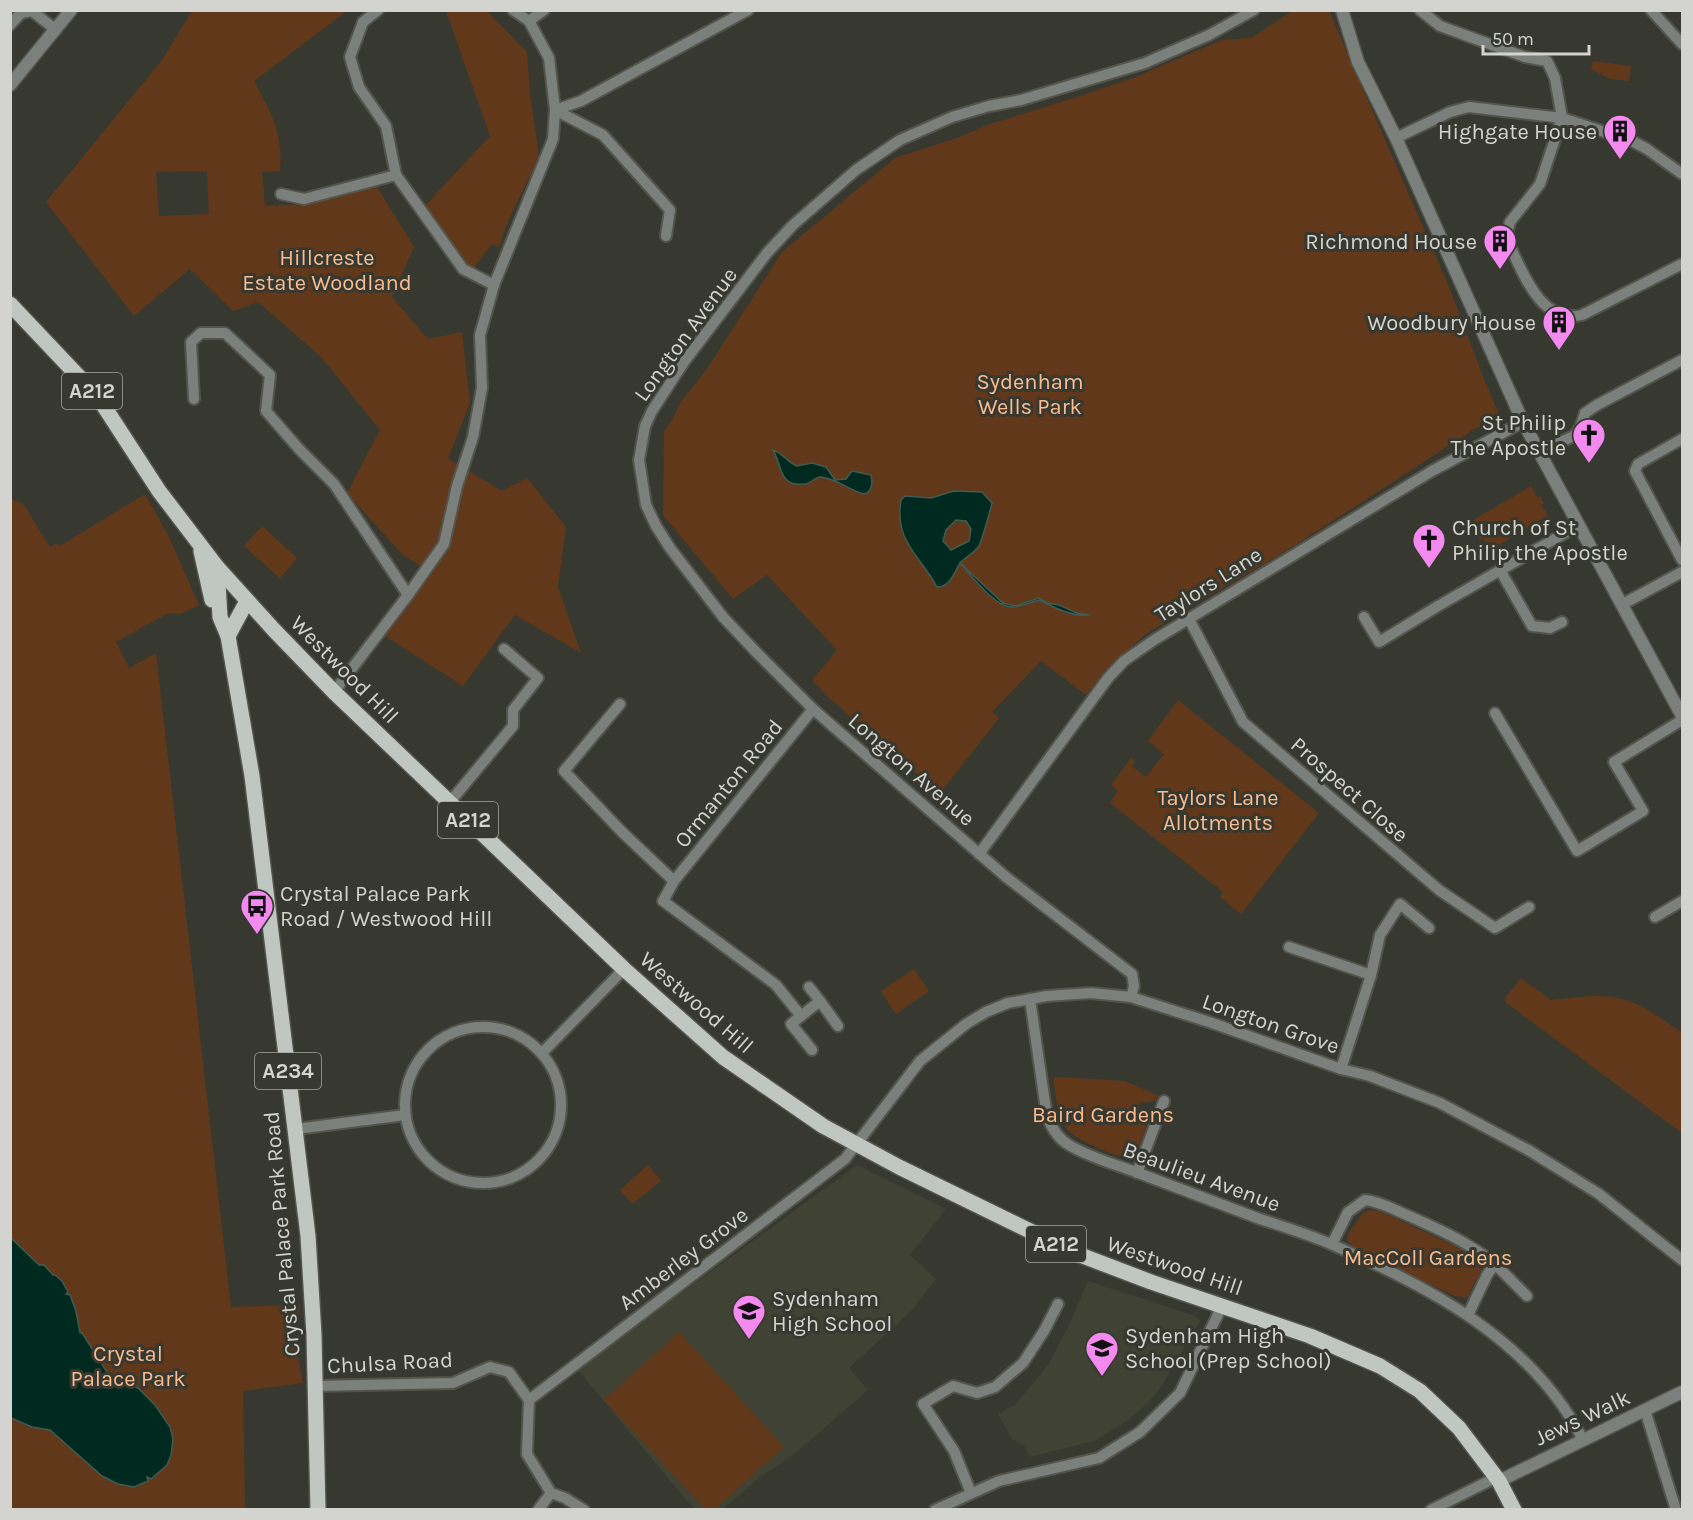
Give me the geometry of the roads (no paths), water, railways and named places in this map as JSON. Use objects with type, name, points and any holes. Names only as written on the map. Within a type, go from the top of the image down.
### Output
[{"type":"main road","name":"Westwood Hill","points":[[10,304],[98,397],[159,491],[217,567],[247,601],[334,692],[624,969],[723,1058],[823,1126],[899,1167],[1075,1253],[1151,1282],[1310,1336],[1380,1366],[1420,1391],[1460,1428],[1498,1479],[1514,1509]]},
{"type":"main road","name":"A234","points":[[200,544],[212,599],[220,617]]},
{"type":"main road","name":"Crystal Palace Park Road","points":[[217,567],[220,617],[228,636],[252,776],[308,1236],[318,1509]]},
{"type":"main road","points":[[228,636],[247,601]]},
{"type":"street","points":[[10,85],[71,10]]},
{"type":"street","points":[[378,10],[363,22],[350,57],[359,87],[386,126],[396,175],[463,269],[494,285]]},
{"type":"street","points":[[334,692],[444,544],[457,486],[473,437],[482,388],[480,335],[494,285],[553,139],[555,110],[549,58],[529,21],[513,10]]},
{"type":"street","points":[[529,21],[544,10]]},
{"type":"street","points":[[555,110],[581,101],[748,10]]},
{"type":"street","name":"Longton Avenue","points":[[1131,997],[1134,986],[1132,974],[979,854],[813,709],[723,617],[656,526],[646,505],[639,460],[645,426],[652,411],[684,362],[773,246],[793,225],[856,171],[900,140],[952,117],[1145,63],[1209,35],[1254,10]]},
{"type":"street","points":[[1342,10],[1359,62],[1396,138],[1523,422],[1683,716]]},
{"type":"street","points":[[1420,10],[1440,26],[1525,57],[1547,61],[1555,78],[1562,118],[1540,184],[1510,222],[1506,238],[1540,302],[1553,312],[1564,316],[1582,315],[1683,264]]},
{"type":"street","points":[[1651,10],[1683,44]]},
{"type":"street","points":[[10,25],[21,13],[32,11],[56,30]]},
{"type":"street","points":[[1396,138],[1450,112],[1469,106],[1562,118],[1632,141],[1647,148],[1683,174]]},
{"type":"street","points":[[555,110],[603,135],[669,210],[666,236]]},
{"type":"street","points":[[281,194],[304,199],[396,175]]},
{"type":"street","points":[[194,399],[191,342],[201,333],[225,333],[270,375],[266,411],[334,484],[408,595]]},
{"type":"street","points":[[1538,452],[1574,435],[1580,428],[1582,416],[1597,405],[1683,360]]},
{"type":"street","name":"Taylors Lane","points":[[979,854],[1108,678],[1124,661],[1138,650],[1432,471],[1523,422]]},
{"type":"street","points":[[1683,439],[1638,465],[1635,471],[1683,560]]},
{"type":"street","points":[[1364,617],[1379,642],[1579,525]]},
{"type":"street","points":[[1500,570],[1532,626],[1550,628],[1562,622]]},
{"type":"street","points":[[1621,604],[1683,572]]},
{"type":"street","name":"Prospect Close","points":[[1189,619],[1243,722],[1439,890],[1495,928],[1529,907]]},
{"type":"street","points":[[450,802],[513,726],[513,710],[538,678],[504,649]]},
{"type":"street","name":"Ormanton Road","points":[[620,704],[564,771],[622,832],[674,880]]},
{"type":"street","name":"Ormanton Road","points":[[801,1016],[776,985],[663,901],[674,880],[813,709]]},
{"type":"street","points":[[1495,713],[1578,851],[1643,811],[1614,762],[1683,720]]},
{"type":"street","points":[[1655,917],[1683,901]]},
{"type":"street","points":[[1341,1069],[1371,975],[1380,935],[1400,904],[1429,928]]},
{"type":"street","points":[[1289,946],[1371,975]]},
{"type":"street","points":[[542,1053],[624,969]]},
{"type":"street","points":[[809,987],[838,1026]]},
{"type":"street","name":"Longton Grove","points":[[857,1144],[920,1061],[966,1024],[986,1012],[1008,1003],[1030,999],[1091,993],[1131,997],[1341,1069],[1410,1090],[1474,1119],[1599,1194],[1683,1260]]},
{"type":"street","name":"Beaulieu Avenue","points":[[1030,999],[1047,1117],[1054,1132],[1068,1145],[1137,1173],[1332,1244],[1440,1297],[1496,1336],[1546,1384],[1569,1415],[1583,1440]]},
{"type":"street","points":[[812,1050],[791,1024],[820,1001]]},
{"type":"street","points":[[481,1026],[503,1029],[528,1041],[542,1053],[555,1074],[561,1101],[560,1121],[553,1141],[543,1156],[531,1168],[510,1179],[478,1184],[459,1180],[441,1172],[418,1150],[409,1133],[405,1115],[406,1087],[412,1071],[427,1049],[461,1029],[481,1026]]},
{"type":"street","points":[[1137,1173],[1164,1101]]},
{"type":"street","points":[[296,1130],[405,1115]]},
{"type":"street","name":"Amberley Grove","points":[[529,1400],[845,1159],[857,1144]]},
{"type":"street","points":[[1332,1244],[1348,1212],[1365,1200],[1371,1200],[1437,1228],[1470,1245],[1495,1264],[1527,1296]]},
{"type":"street","points":[[1468,1315],[1487,1275],[1495,1264]]},
{"type":"street","points":[[971,1493],[954,1451],[923,1404],[953,1386],[977,1394],[995,1387],[1023,1363],[1058,1304]]},
{"type":"street","points":[[935,1509],[999,1481],[1099,1458],[1140,1432],[1180,1393],[1222,1306]]},
{"type":"street","name":"Chulsa Road","points":[[315,1386],[453,1383],[490,1367],[509,1372],[529,1400]]},
{"type":"street","name":"Jews Walk","points":[[1498,1479],[1683,1392]]},
{"type":"street","points":[[529,1400],[527,1454],[551,1493],[584,1509]]},
{"type":"street","points":[[1645,1410],[1677,1509]]},
{"type":"street","points":[[1431,1509],[1498,1479]]},
{"type":"street","points":[[538,1509],[551,1493]]},
{"type":"water","points":[[773,450],[797,466],[812,463],[826,467],[835,480],[846,479],[852,471],[871,475],[871,487],[864,494],[821,477],[806,484],[789,482],[782,473]]},
{"type":"water","points":[[954,491],[982,492],[992,503],[979,546],[960,563],[954,575],[945,585],[937,587],[905,538],[900,514],[901,500],[905,496],[931,498]],"holes":[[[956,520],[966,521],[971,529],[969,541],[951,550],[943,541],[946,530]]]},
{"type":"water","points":[[960,563],[1003,603],[1015,606],[1039,598],[1047,603],[1089,615],[1070,613],[1040,600],[1015,607],[1004,605],[990,596]]},
{"type":"water","points":[[11,1238],[39,1265],[44,1265],[62,1281],[68,1292],[66,1294],[70,1295],[76,1311],[80,1333],[110,1377],[138,1388],[155,1405],[170,1427],[173,1439],[167,1465],[151,1479],[147,1477],[148,1481],[134,1487],[118,1484],[102,1476],[50,1430],[32,1427],[11,1418]]},
{"type":"place","name":"Highgate House","points":[[1620,160]]},
{"type":"place","name":"Richmond House","points":[[1500,270]]},
{"type":"place","name":"Woodbury House","points":[[1559,351]]},
{"type":"place","name":"St Philip The Apostle","points":[[1589,464]]},
{"type":"place","name":"Church of St Philip the Apostle","points":[[1429,569]]},
{"type":"place","name":"Crystal Palace Park Road / Westwood Hill","points":[[257,935]]},
{"type":"place","name":"Sydenham High School","points":[[749,1340]]},
{"type":"place","name":"Sydenham High School (Prep School)","points":[[1102,1377]]},
{"type":"park label","name":"Hillcreste Estate Woodland","points":[[327,270]]},
{"type":"park label","name":"Sydenham Wells Park","points":[[1030,394]]},
{"type":"park label","name":"Taylors Lane Allotments","points":[[1218,810]]},
{"type":"park label","name":"Baird Gardens","points":[[1103,1114]]},
{"type":"park label","name":"MacColl Gardens","points":[[1428,1257]]},
{"type":"park label","name":"Crystal Palace Park","points":[[128,1366]]}]
